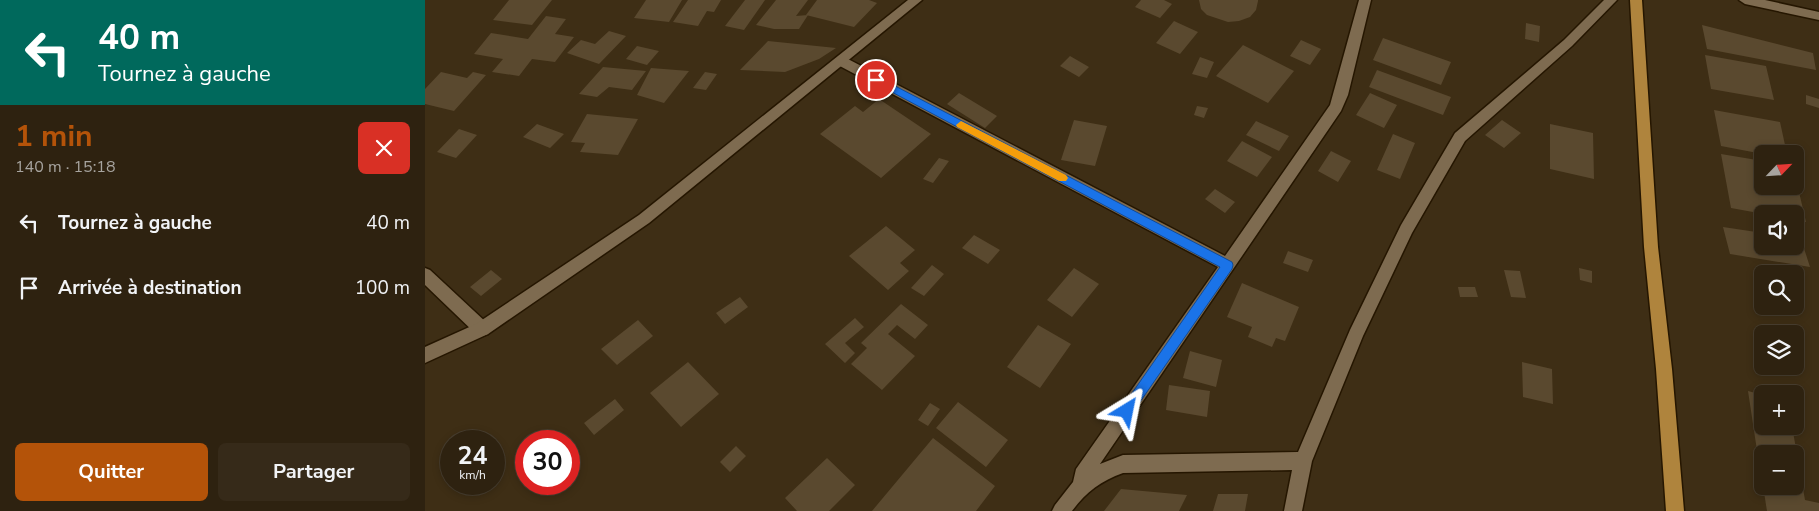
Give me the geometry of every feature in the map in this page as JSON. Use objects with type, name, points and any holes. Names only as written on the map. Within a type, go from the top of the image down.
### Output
[{"type":"highway","points":[[1636,0],[1651,247],[1664,368],[1675,511]]},
{"type":"street","points":[[425,355],[482,329],[645,219],[916,0]]},
{"type":"street","points":[[1082,483],[1082,475],[1336,106],[1341,95],[1365,0]]},
{"type":"street","points":[[1293,511],[1303,461],[1356,334],[1401,238],[1460,137],[1568,43],[1611,0]]},
{"type":"street","points":[[1745,0],[1819,16]]},
{"type":"street","points":[[841,61],[1228,265]]},
{"type":"street","points":[[425,275],[482,329]]},
{"type":"street","points":[[1061,511],[1082,483],[1103,470],[1123,464],[1303,461]]},
{"type":"building","points":[[509,0],[552,0],[532,25],[493,20]]},
{"type":"building","points":[[646,0],[682,0],[669,22],[634,18]]},
{"type":"building","points":[[688,0],[721,0],[714,12],[707,11],[698,26],[673,22]]},
{"type":"building","points":[[745,0],[765,0],[744,30],[725,26]]},
{"type":"building","points":[[776,0],[808,0],[796,16],[808,15],[799,29],[774,29],[756,25]]},
{"type":"building","points":[[817,0],[869,0],[877,3],[854,27],[806,15]]},
{"type":"building","points":[[1141,0],[1164,0],[1172,4],[1160,18],[1135,7]]},
{"type":"building","points":[[1199,0],[1258,1],[1256,10],[1250,17],[1228,22],[1207,15],[1201,9]]},
{"type":"building","points":[[546,16],[566,19],[555,34],[574,37],[555,62],[532,59],[519,76],[492,72],[503,59],[474,54],[491,33],[528,39]]},
{"type":"building","points":[[1174,21],[1198,32],[1180,54],[1156,43]]},
{"type":"building","points":[[1526,23],[1540,26],[1539,42],[1525,39]]},
{"type":"building","points":[[1702,25],[1813,53],[1816,70],[1707,49]]},
{"type":"building","points":[[609,31],[626,36],[599,64],[567,53],[581,40],[595,44]]},
{"type":"building","points":[[1383,38],[1451,62],[1441,85],[1373,60]]},
{"type":"building","points":[[1301,40],[1321,49],[1310,65],[1290,56]]},
{"type":"building","points":[[768,41],[836,48],[819,59],[785,72],[740,70]]},
{"type":"building","points":[[1243,45],[1294,71],[1268,103],[1216,76]]},
{"type":"building","points":[[637,46],[659,51],[647,65],[626,59]]},
{"type":"building","points":[[1705,55],[1766,66],[1774,100],[1711,89]]},
{"type":"building","points":[[1070,56],[1089,67],[1079,77],[1060,66]]},
{"type":"building","points":[[1200,57],[1214,62],[1207,78],[1192,74]]},
{"type":"building","points":[[603,67],[646,71],[632,90],[609,87],[597,97],[579,94]]},
{"type":"building","points":[[651,68],[689,71],[664,103],[637,95]]},
{"type":"building","points":[[1377,70],[1451,97],[1443,115],[1369,87]]},
{"type":"building","points":[[441,72],[467,78],[473,72],[486,75],[454,111],[425,104],[425,89]]},
{"type":"building","points":[[705,72],[717,74],[706,90],[693,88]]},
{"type":"building","points":[[959,93],[997,116],[985,128],[947,104]]},
{"type":"building","points":[[1370,93],[1397,105],[1384,128],[1356,115]]},
{"type":"building","points":[[1806,95],[1819,99],[1819,108],[1806,104]]},
{"type":"building","points":[[879,99],[931,134],[881,178],[820,134],[855,106],[863,112]]},
{"type":"building","points":[[1197,106],[1208,108],[1204,118],[1194,115]]},
{"type":"building","points":[[1714,110],[1780,122],[1785,145],[1754,145],[1754,152],[1721,146]]},
{"type":"building","points":[[587,114],[638,119],[618,155],[580,152],[585,143],[571,142]]},
{"type":"building","points":[[1074,120],[1107,126],[1095,166],[1061,160]]},
{"type":"building","points":[[1502,120],[1521,133],[1504,148],[1485,135]]},
{"type":"building","points":[[1256,121],[1289,136],[1279,151],[1246,135]]},
{"type":"building","points":[[537,124],[564,134],[550,148],[523,137]]},
{"type":"building","points":[[1550,124],[1593,133],[1594,179],[1550,169]]},
{"type":"building","points":[[459,129],[477,135],[456,158],[437,152]]},
{"type":"building","points":[[1393,134],[1415,143],[1400,179],[1377,170]]},
{"type":"building","points":[[1242,141],[1272,157],[1257,177],[1227,161]]},
{"type":"building","points":[[1331,151],[1351,161],[1338,182],[1318,171]]},
{"type":"building","points":[[1721,154],[1754,160],[1754,195],[1800,195],[1802,205],[1754,205],[1754,212],[1731,208]]},
{"type":"building","points":[[939,158],[949,161],[933,183],[923,179]]},
{"type":"building","points":[[1215,189],[1235,202],[1225,213],[1205,199]]},
{"type":"building","points":[[886,226],[915,250],[900,263],[909,271],[888,290],[849,256]]},
{"type":"building","points":[[1723,227],[1754,232],[1754,255],[1804,255],[1804,248],[1810,267],[1804,265],[1730,254]]},
{"type":"building","points":[[974,235],[1000,250],[988,264],[962,248]]},
{"type":"building","points":[[1288,251],[1313,260],[1308,272],[1283,263]]},
{"type":"building","points":[[932,265],[944,274],[924,296],[911,288]]},
{"type":"building","points":[[1074,268],[1099,284],[1072,317],[1047,300]]},
{"type":"building","points":[[1579,268],[1592,271],[1592,283],[1580,280]]},
{"type":"building","points":[[491,270],[502,279],[481,296],[470,287]]},
{"type":"building","points":[[1504,270],[1520,271],[1526,298],[1511,297]]},
{"type":"building","points":[[1242,283],[1299,307],[1285,341],[1276,338],[1272,347],[1248,337],[1252,327],[1227,317]]},
{"type":"building","points":[[1458,287],[1475,287],[1478,297],[1460,297]]},
{"type":"building","points":[[740,297],[748,307],[725,324],[716,313]]},
{"type":"building","points":[[901,304],[928,325],[915,339],[897,325],[888,334],[915,356],[882,390],[851,364],[867,348],[861,343]]},
{"type":"building","points":[[855,318],[864,327],[845,343],[855,353],[845,363],[825,344]]},
{"type":"building","points":[[638,320],[653,336],[617,365],[601,349]]},
{"type":"building","points":[[1038,325],[1071,344],[1040,388],[1007,367]]},
{"type":"building","points":[[1190,351],[1222,360],[1216,387],[1183,378]]},
{"type":"building","points":[[688,362],[719,394],[681,427],[650,393]]},
{"type":"building","points":[[1522,362],[1552,369],[1553,404],[1523,397]]},
{"type":"building","points":[[1169,385],[1210,391],[1207,417],[1166,410]]},
{"type":"building","points":[[1748,391],[1754,393],[1754,431]]},
{"type":"building","points":[[615,399],[624,410],[594,435],[584,423]]},
{"type":"building","points":[[958,402],[1008,440],[986,467],[936,428]]},
{"type":"building","points":[[930,403],[940,409],[928,426],[918,420]]},
{"type":"building","points":[[1755,435],[1794,435],[1795,445],[1756,445]]},
{"type":"building","points":[[933,438],[995,486],[976,511],[872,511]]},
{"type":"building","points":[[736,446],[746,456],[730,472],[720,462]]},
{"type":"building","points":[[827,458],[855,485],[829,511],[797,511],[785,498]]},
{"type":"building","points":[[1121,489],[1187,495],[1179,511],[1104,511]]},
{"type":"building","points":[[1218,494],[1248,494],[1245,511],[1213,511]]},
{"type":"building","points":[[1804,494],[1805,500],[1819,503],[1819,511],[1767,511],[1764,495]]},
{"type":"slow traffic","points":[[961,125],[1063,178]]},
{"type":"route","points":[[876,80],[1228,265],[1127,411]]}]
